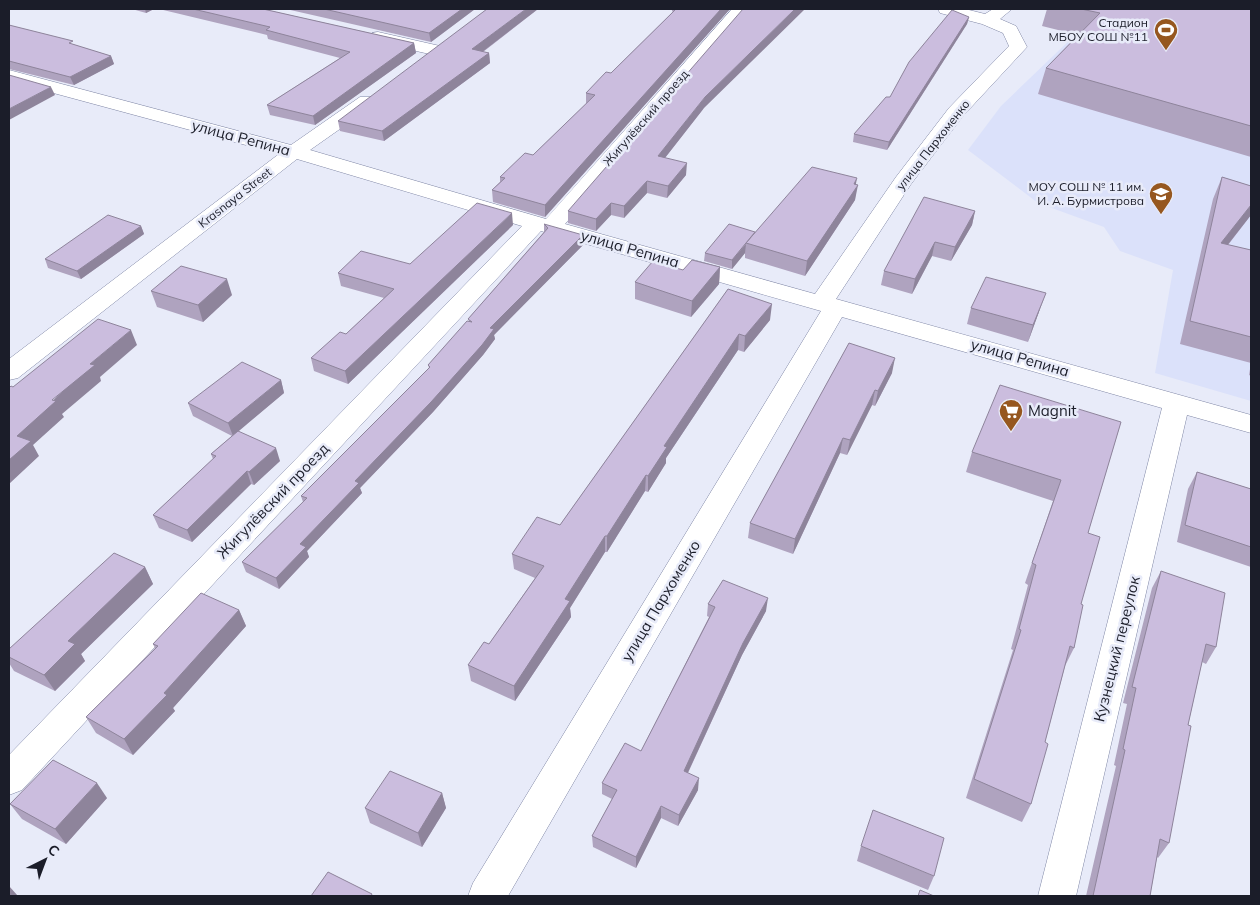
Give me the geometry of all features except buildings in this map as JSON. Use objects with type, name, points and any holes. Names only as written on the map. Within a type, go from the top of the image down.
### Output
[{"type":"street","name":"Жигулёвский проезд","points":[[9,779],[544,225],[740,9]]},
{"type":"street","points":[[946,9],[996,14]]},
{"type":"street","name":"улица Пархоменко","points":[[487,896],[828,305],[903,181],[956,112],[1018,47],[1010,30],[996,14]]},
{"type":"street","points":[[360,32],[434,50]]},
{"type":"street","points":[[412,67],[450,38]]},
{"type":"street","name":"улица Репина","points":[[9,75],[294,152],[544,225],[1251,424]]},
{"type":"street","name":"Krasnaya Street","points":[[9,372],[294,152],[382,90]]},
{"type":"street","name":"Кузнецкий переулок","points":[[1057,896],[1177,402]]},
{"type":"shaded area","name":"МОУ СОШ № 11 им. И. А. Бурмистрова","points":[[1102,9],[1251,9],[1251,401],[1155,373],[1173,270],[1120,251],[1104,227],[1038,203],[968,150],[1001,106]]},
{"type":"place","name":"Стадион МБОУ СОШ №11","points":[[1166,51]]},
{"type":"place","name":"МОУ СОШ № 11 им. И. А. Бурмистрова","points":[[1161,215]]},
{"type":"place","name":"Magnit","points":[[1011,432]]}]
